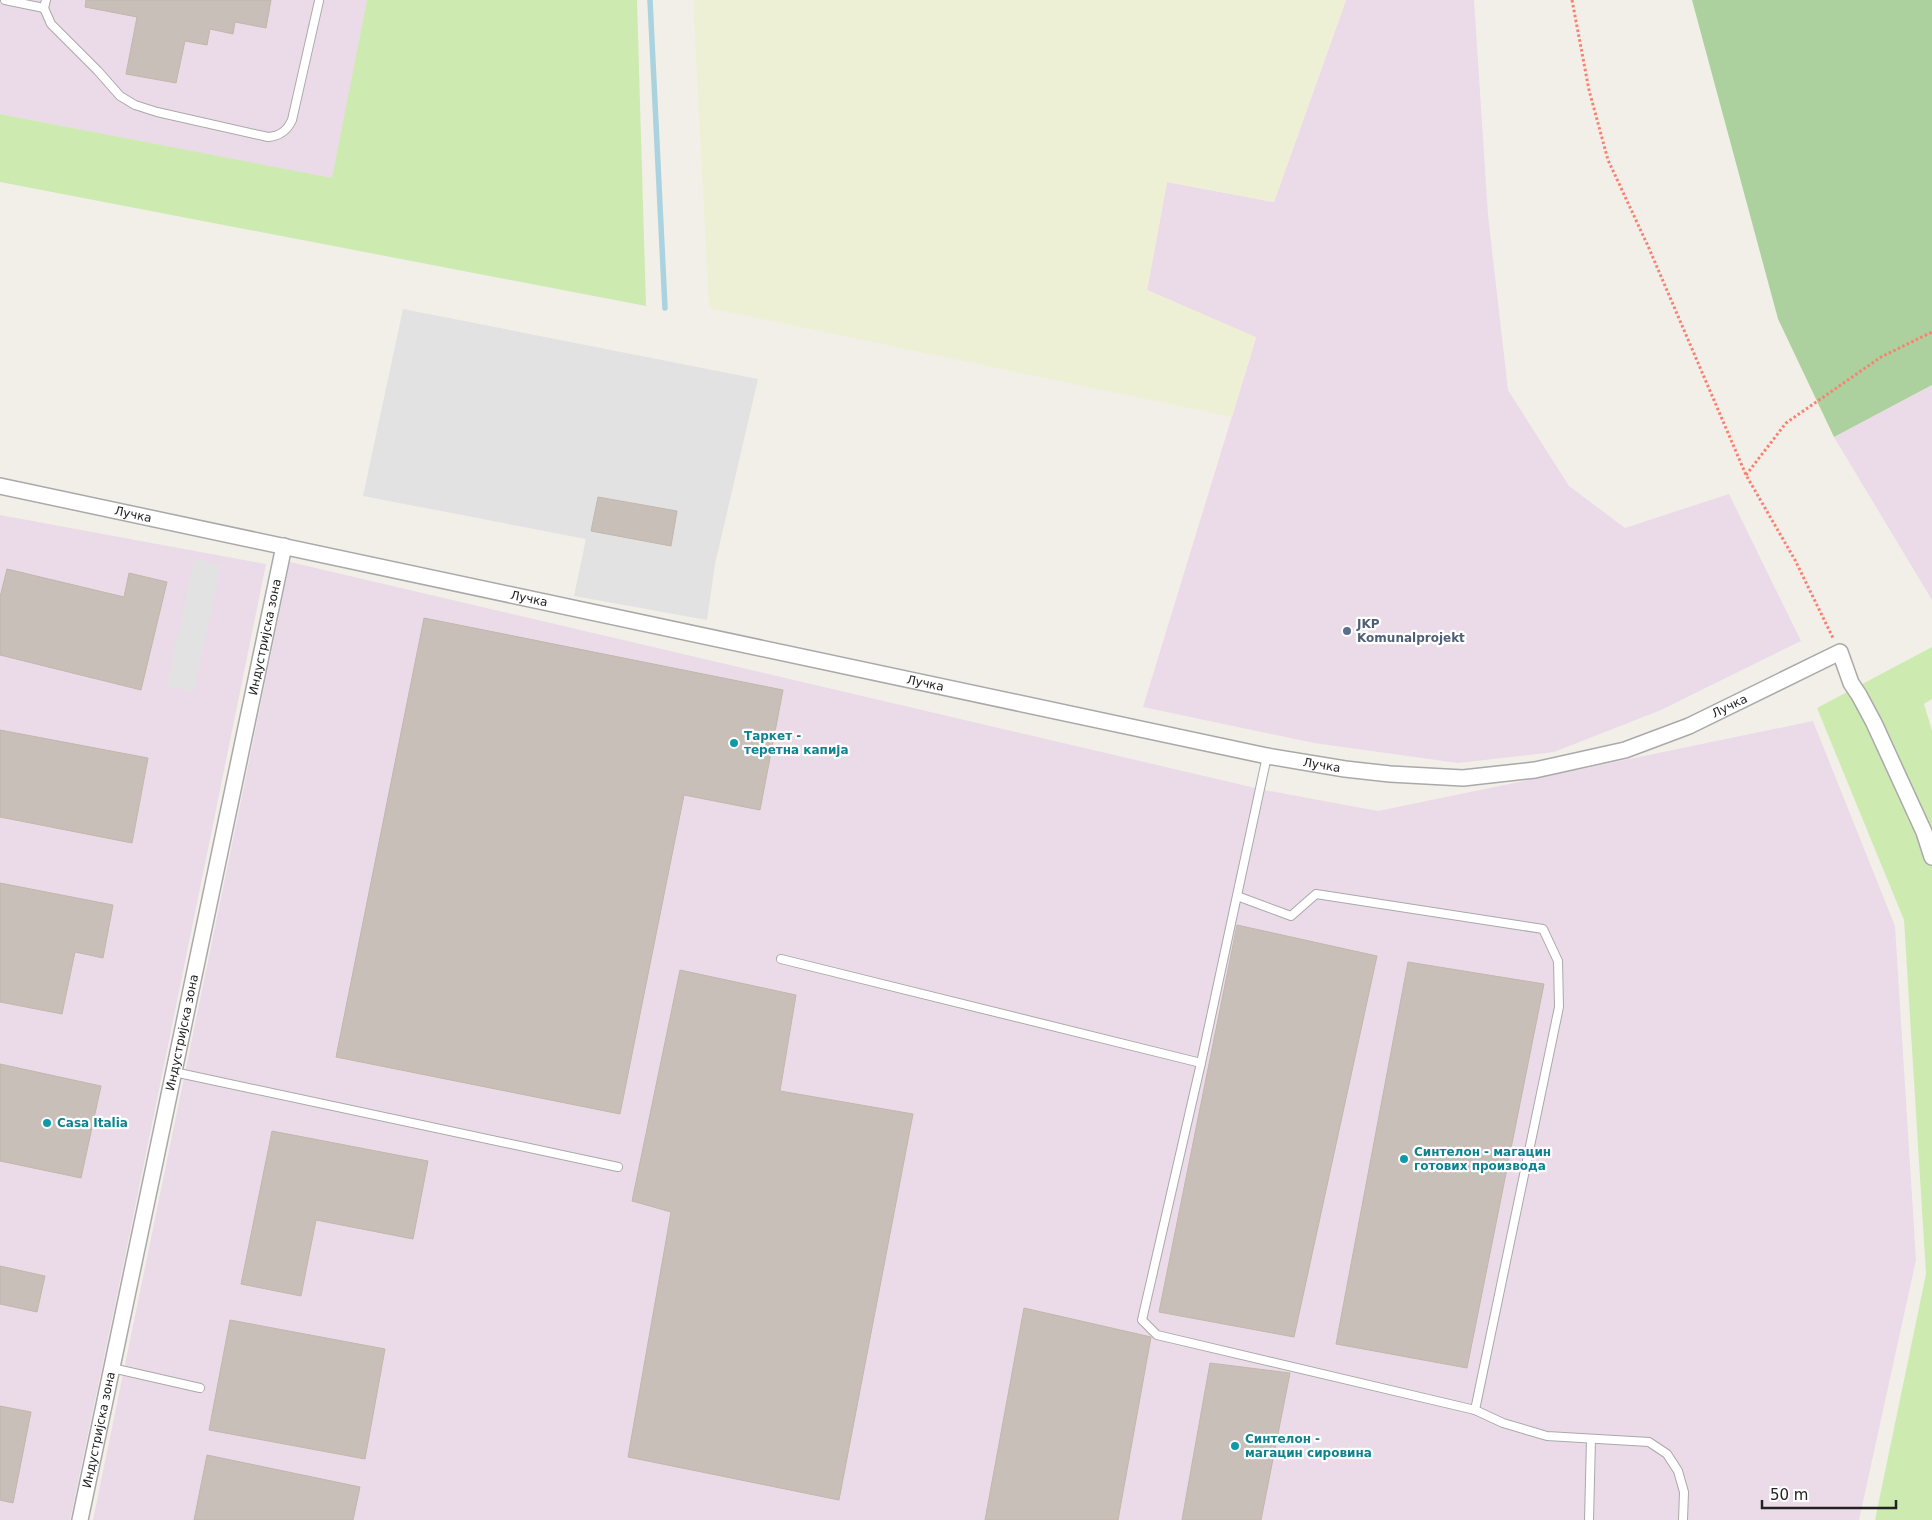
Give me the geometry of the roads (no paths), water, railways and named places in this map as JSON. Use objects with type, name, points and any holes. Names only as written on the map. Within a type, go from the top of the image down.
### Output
[{"type":"street","name":"Лучка","points":[[0,486],[1267,756],[1345,769],[1390,774],[1463,778],[1535,770],[1625,750],[1689,726],[1840,652],[1851,683],[1860,695],[1924,832],[1932,858]]},
{"type":"street","name":"Индустријска зона","points":[[80,1520],[284,546]]},
{"type":"lane","points":[[5,0],[45,4],[51,24],[120,96],[135,105],[268,138],[285,131],[292,120],[319,1]]},
{"type":"lane","points":[[1267,756],[1142,1320],[1157,1334],[1475,1410],[1503,1423],[1547,1436],[1650,1442],[1667,1454],[1678,1471],[1684,1492],[1683,1520]]},
{"type":"lane","points":[[1237,896],[1291,916],[1316,894],[1543,929],[1558,961],[1559,1007],[1475,1410]]},
{"type":"lane","points":[[781,959],[1200,1063]]},
{"type":"lane","points":[[174,1072],[618,1168]]},
{"type":"lane","points":[[112,1368],[200,1388]]},
{"type":"lane","points":[[1589,1520],[1591,1439]]},
{"type":"waterway","points":[[650,0],[665,308]]},
{"type":"place","name":"JKP Komunalprojekt","points":[[1347,631]]},
{"type":"place","name":"Таркет - теретна капија","points":[[734,743]]},
{"type":"place","name":"Casa Italia","points":[[47,1123]]},
{"type":"place","name":"Синтелон - магацин готових производа","points":[[1404,1159]]},
{"type":"place","name":"Синтелон - магацин сировина","points":[[1235,1446]]}]
